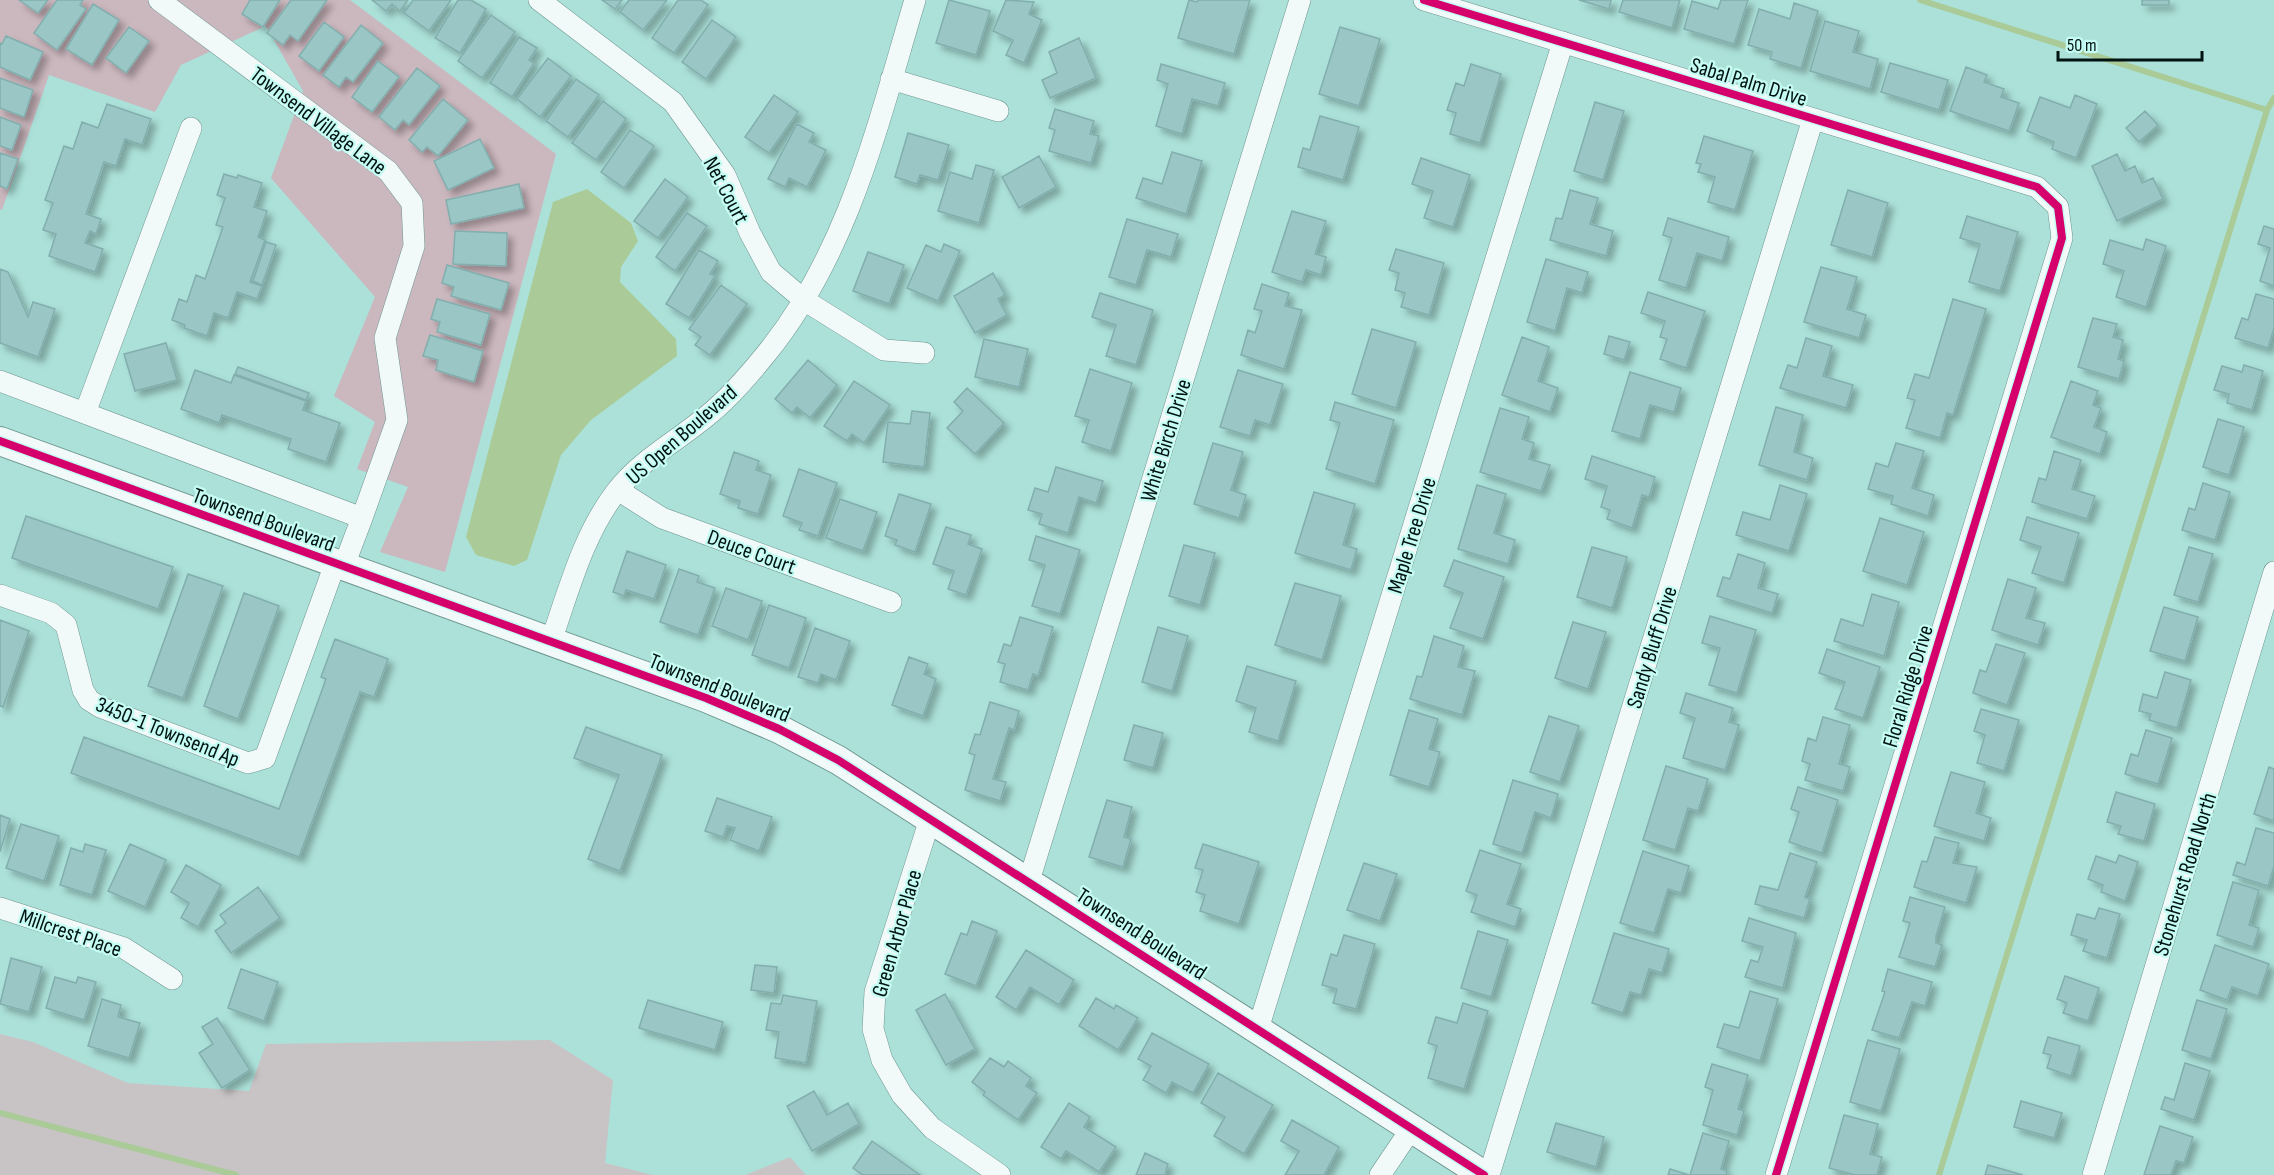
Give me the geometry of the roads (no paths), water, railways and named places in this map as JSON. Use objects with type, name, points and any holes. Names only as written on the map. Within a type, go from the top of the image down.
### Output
[{"type":"street","name":"Townsend Village Lane","points":[[159,0],[388,171],[412,203],[414,246],[385,338],[398,420],[362,518],[339,566]]},
{"type":"street","name":"Net Court","points":[[539,0],[673,102],[725,175],[750,233],[771,272],[804,300],[884,350],[924,353]]},
{"type":"street","name":"US Open Boulevard","points":[[551,641],[594,525],[618,490],[648,462],[709,415],[766,354],[804,300],[835,245],[866,163],[915,0]]},
{"type":"street","name":"White Birch Drive","points":[[1029,881],[1300,0]]},
{"type":"street","name":"Sabal Palm Drive","points":[[1424,0],[2037,187],[2058,207]]},
{"type":"street","name":"Maple Tree Drive","points":[[1258,1029],[1563,42]]},
{"type":"street","points":[[891,79],[998,111]]},
{"type":"street","name":"Sandy Bluff Drive","points":[[1489,1175],[1813,120]]},
{"type":"street","points":[[85,413],[191,128]]},
{"type":"street","name":"Floral Ridge Drive","points":[[1776,1175],[2062,238],[2058,207]]},
{"type":"street","points":[[0,381],[362,518]]},
{"type":"street","name":"Townsend Boulevard","points":[[0,441],[706,698],[779,729],[838,760],[1484,1175]]},
{"type":"street","name":"Deuce Court","points":[[618,490],[663,518],[891,602]]},
{"type":"street","name":"3450-1 Townsend Ap","points":[[0,595],[51,614],[66,625],[83,690],[89,700],[100,707],[248,763],[265,758],[339,566]]},
{"type":"street","name":"Stonehurst Road North","points":[[2093,1175],[2274,580],[2274,572]]},
{"type":"street","name":"Green Arbor Place","points":[[930,819],[875,992],[873,1029],[882,1060],[902,1095],[932,1128],[1000,1175]]},
{"type":"street","name":"Millcrest Place","points":[[0,908],[124,948],[172,979]]},
{"type":"street","points":[[1380,1175],[1411,1129]]},
{"type":"waterway","points":[[1920,0],[2267,110],[1939,1175]]},
{"type":"waterway","points":[[2267,110],[2274,98]]},
{"type":"waterway","points":[[0,1113],[236,1175]]}]
